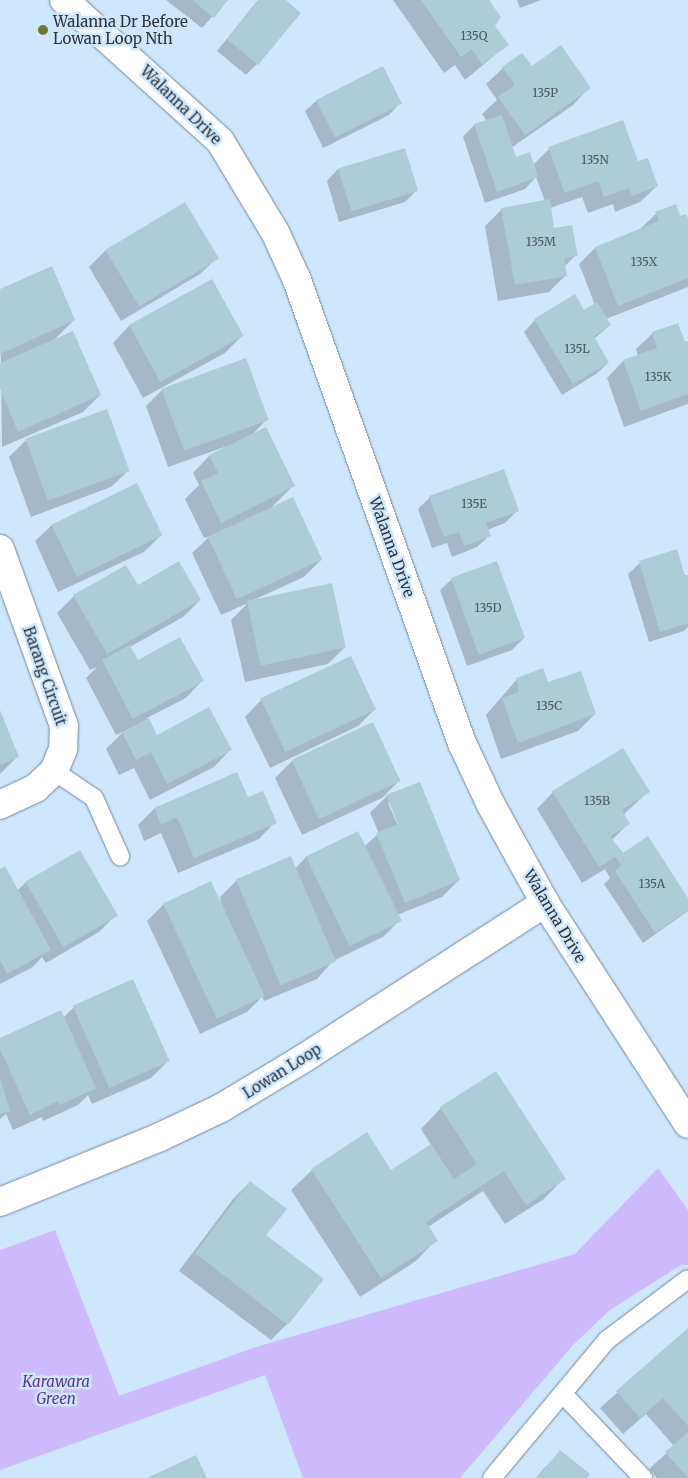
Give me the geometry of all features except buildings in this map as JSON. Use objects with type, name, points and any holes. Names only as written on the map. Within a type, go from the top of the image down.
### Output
[{"type":"street","name":"Walanna Drive","points":[[64,0],[220,141],[275,232],[297,280],[462,742],[491,805],[545,903],[685,1119]]},
{"type":"street","name":"Barang Circuit","points":[[0,549],[64,726],[63,749],[54,771],[29,793],[0,805]]},
{"type":"street","name":"Lowan Loop","points":[[0,1202],[160,1137],[221,1108],[298,1062],[545,903]]},
{"type":"lane","points":[[54,771],[94,798],[120,856]]},
{"type":"lane","points":[[492,1478],[607,1340],[688,1279]]},
{"type":"lane","points":[[563,1394],[643,1478]]},
{"type":"green space","name":"Karawara Green","points":[[658,1168],[688,1210],[688,1265],[681,1265],[610,1310],[573,1345],[460,1478],[303,1478],[265,1375],[0,1470],[0,1250],[55,1230],[119,1396],[256,1347],[575,1254]]},
{"type":"place","name":"Walanna Dr Before Lowan Loop Nth","points":[[43,30]]}]
